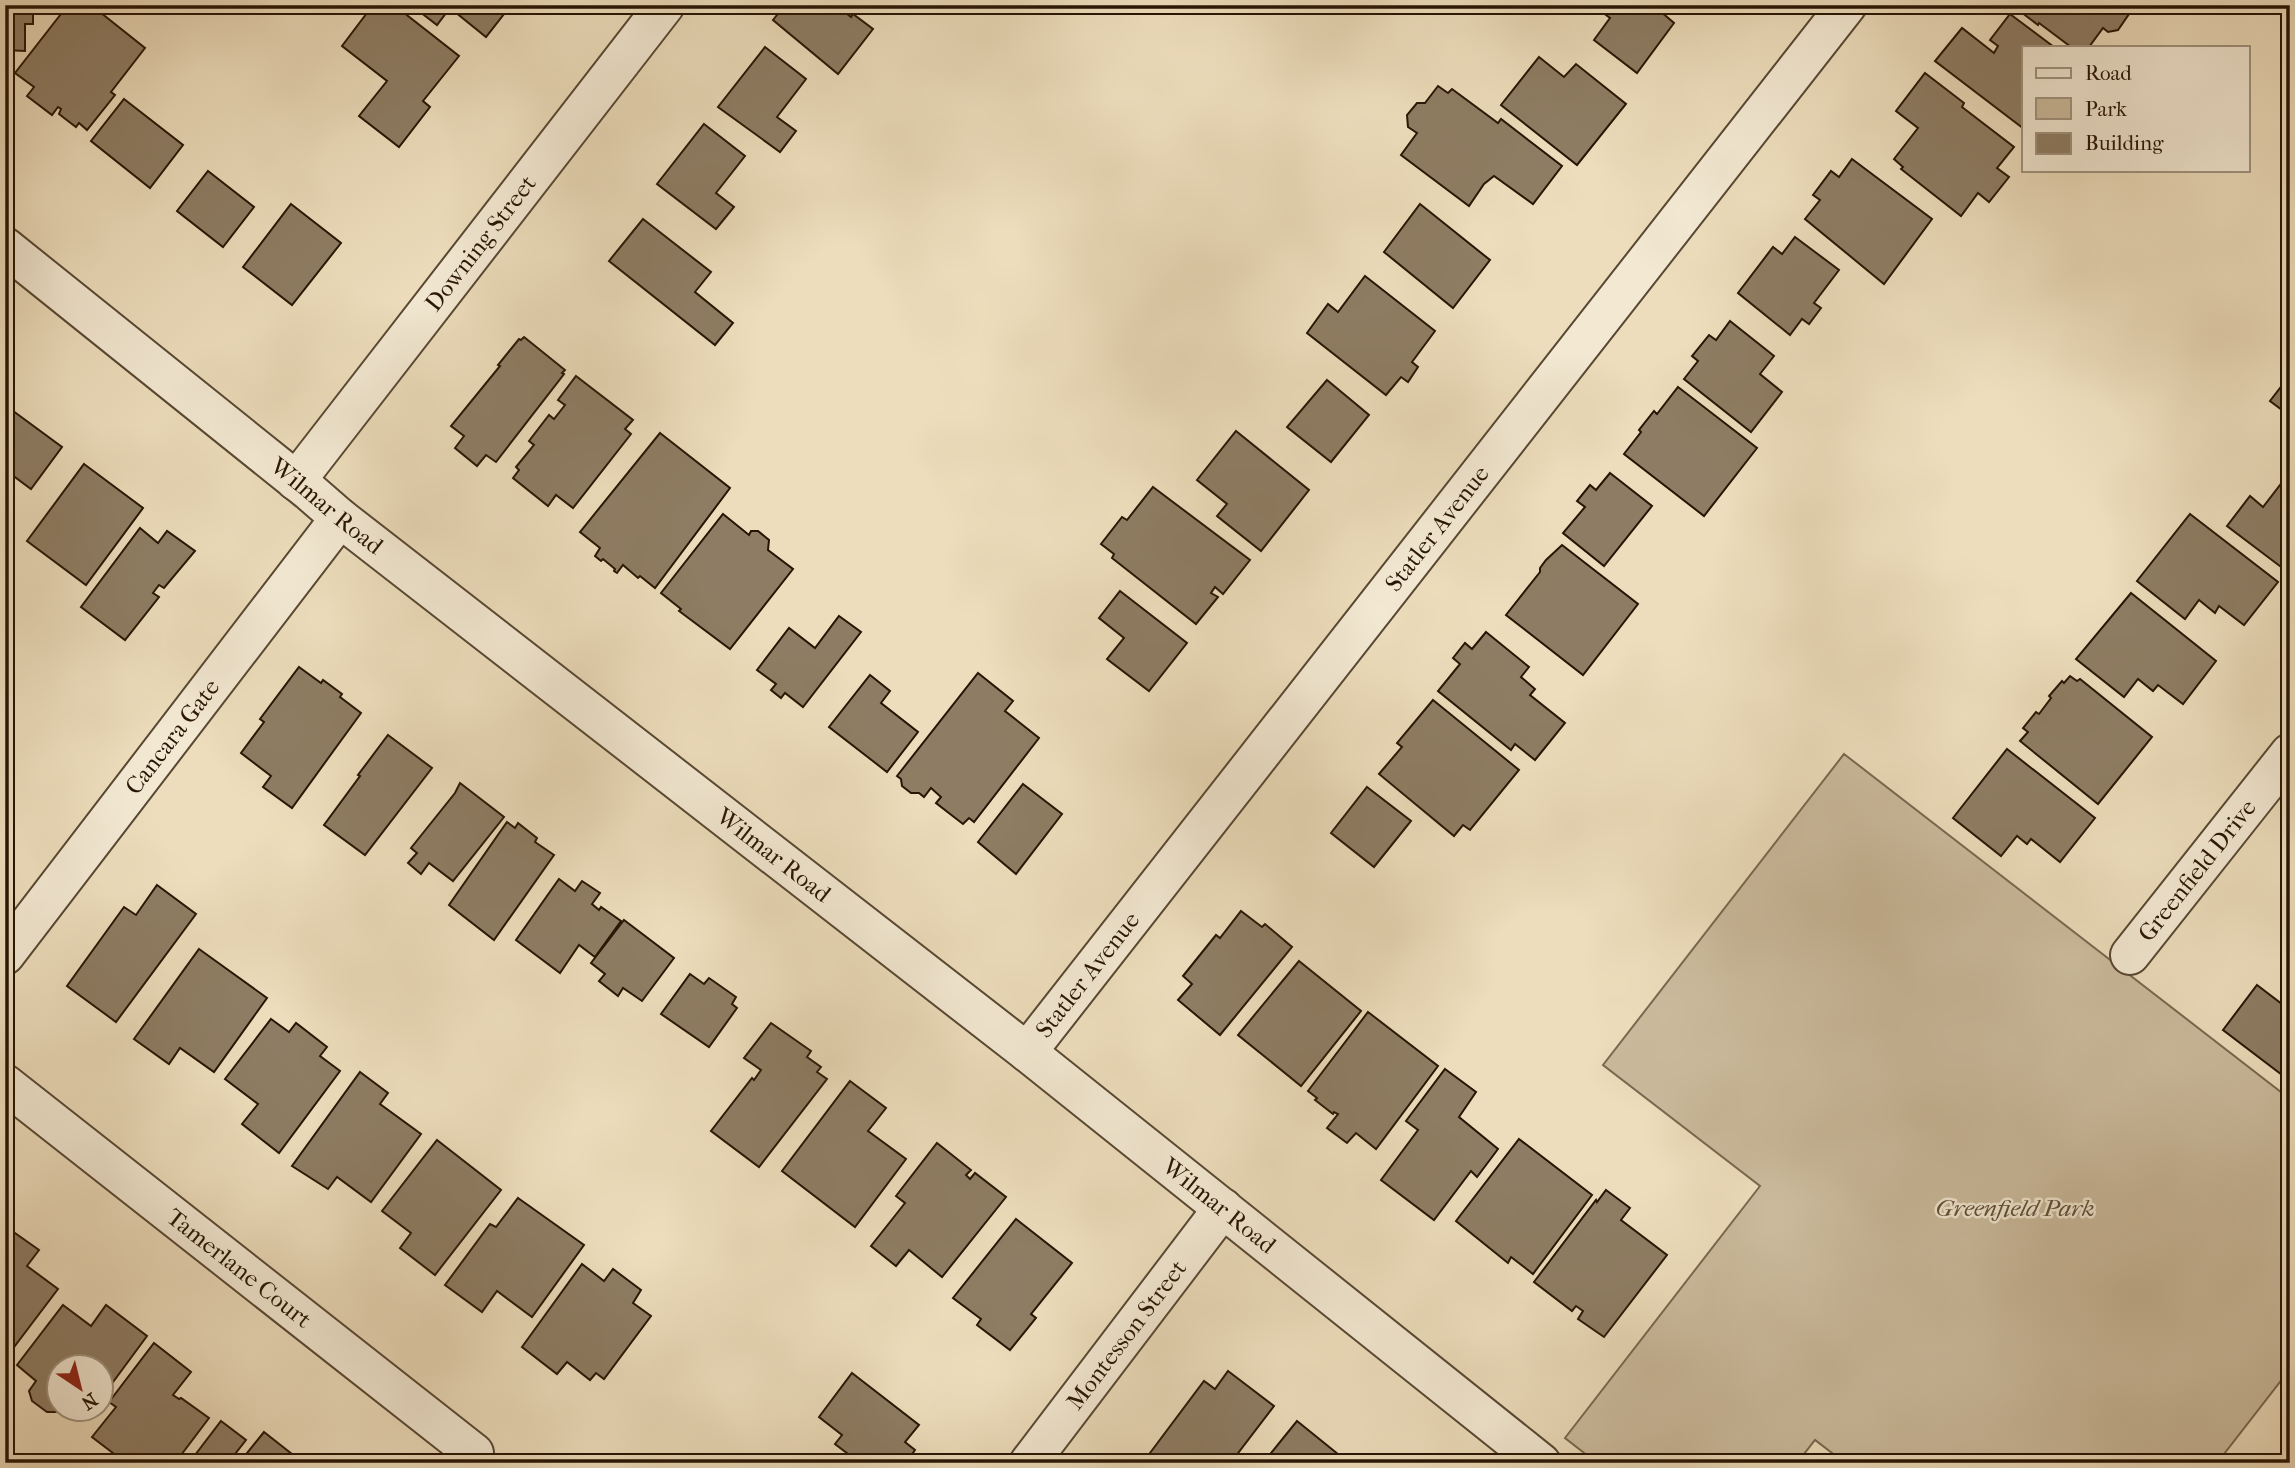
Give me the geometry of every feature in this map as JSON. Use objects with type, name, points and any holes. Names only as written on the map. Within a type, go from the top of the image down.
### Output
[{"type":"street","name":"Downing Street","points":[[296,481],[665,5]]},
{"type":"street","name":"Statler Avenue","points":[[1027,1052],[1847,5]]},
{"type":"street","name":"Wilmar Road","points":[[5,247],[340,519],[1027,1052],[1541,1463]]},
{"type":"street","name":"Cancara Gate","points":[[5,955],[340,519]]},
{"type":"street","name":"Greenfield Drive","points":[[2130,955],[2290,752]]},
{"type":"street","name":"Tamerlane Court","points":[[5,1084],[474,1453]]},
{"type":"street","name":"Montesson Street","points":[[1029,1463],[1223,1208]]},
{"type":"green space","name":"Greenfield Park","points":[[1844,754],[2290,1099],[2290,1369],[2217,1463],[1845,1463],[1815,1440],[1797,1463],[1597,1463],[1565,1438],[1760,1186],[1603,1065]]},
{"type":"building","points":[[5,5],[33,5],[33,24],[25,24],[25,51],[5,50]]},
{"type":"building","points":[[68,5],[91,5],[145,48],[111,92],[115,95],[87,130],[79,123],[76,127],[59,114],[61,109],[58,107],[52,115],[27,96],[34,87],[15,73]]},
{"type":"building","points":[[373,5],[394,5],[459,56],[423,101],[430,107],[399,147],[359,116],[387,81],[342,46]]},
{"type":"building","points":[[411,5],[511,5],[486,37],[450,8],[437,25]]},
{"type":"building","points":[[785,5],[836,5],[873,29],[838,74],[773,20]]},
{"type":"building","points":[[1607,5],[1617,8],[1619,5],[1653,5],[1674,23],[1637,73],[1594,40],[1610,18],[1602,12]]},
{"type":"building","points":[[2012,5],[2126,5],[2129,14],[2118,30],[2108,32],[2103,28],[2090,46],[2070,46],[2039,23],[2038,25]]},
{"type":"building","points":[[2010,14],[2053,46],[2022,46],[2022,127],[1935,61],[1962,28],[1994,53],[1998,46],[1990,40]]},
{"type":"building","points":[[765,47],[806,79],[777,117],[796,131],[780,152],[718,107]]},
{"type":"building","points":[[1539,57],[1564,77],[1576,64],[1626,104],[1577,165],[1501,105]]},
{"type":"building","points":[[1925,73],[1964,103],[1962,107],[2014,147],[1997,168],[2009,177],[1989,202],[1978,193],[1961,216],[1901,169],[1903,167],[1894,159],[1918,128],[1896,111]]},
{"type":"building","points":[[1438,86],[1448,93],[1452,89],[1498,123],[1501,119],[1562,166],[1533,204],[1494,176],[1484,184],[1469,206],[1401,155],[1417,133],[1408,127],[1407,115],[1417,103],[1425,103]]},
{"type":"building","points":[[124,99],[183,145],[150,188],[91,141]]},
{"type":"building","points":[[704,124],[745,156],[716,193],[734,207],[716,229],[657,184]]},
{"type":"building","points":[[1852,159],[1932,219],[1884,284],[1805,219],[1820,200],[1813,195],[1831,171],[1839,177]]},
{"type":"building","points":[[208,171],[254,207],[223,247],[177,211]]},
{"type":"building","points":[[291,204],[341,243],[292,305],[243,267]]},
{"type":"building","points":[[1420,204],[1490,260],[1453,308],[1384,252]]},
{"type":"building","points":[[643,219],[711,272],[695,292],[733,323],[715,345],[609,261]]},
{"type":"building","points":[[1795,237],[1839,270],[1814,303],[1821,308],[1809,324],[1802,319],[1790,335],[1738,293],[1773,247],[1782,254]]},
{"type":"building","points":[[1365,276],[1435,331],[1412,362],[1418,367],[1408,382],[1401,377],[1386,395],[1307,333],[1328,304],[1338,312]]},
{"type":"building","points":[[1730,321],[1774,356],[1760,374],[1782,392],[1751,432],[1684,379],[1698,361],[1692,356],[1709,335],[1716,340]]},
{"type":"building","points":[[524,337],[565,370],[562,373],[564,374],[496,462],[486,455],[477,466],[455,448],[464,436],[451,426],[519,339]]},
{"type":"building","points":[[2290,375],[2290,416],[2270,401]]},
{"type":"building","points":[[576,376],[633,420],[625,429],[631,434],[573,508],[556,495],[548,506],[513,478],[519,470],[516,467],[534,445],[529,441],[549,415],[554,419],[565,405],[558,400]]},
{"type":"building","points":[[1327,380],[1369,415],[1331,462],[1287,427]]},
{"type":"building","points":[[1678,387],[1757,448],[1704,516],[1624,454],[1654,411],[1657,414]]},
{"type":"building","points":[[5,405],[62,447],[31,489],[8,472],[5,476]]},
{"type":"building","points":[[1236,431],[1309,490],[1261,551],[1217,516],[1227,504],[1197,480]]},
{"type":"building","points":[[660,433],[730,488],[655,588],[623,565],[617,573],[614,571],[603,559],[601,561],[595,556],[600,548],[580,532]]},
{"type":"building","points":[[84,464],[143,508],[86,585],[27,541]]},
{"type":"building","points":[[2290,472],[2290,564],[2285,570],[2227,526],[2250,496],[2263,507]]},
{"type":"building","points":[[1610,473],[1652,506],[1604,566],[1563,533],[1585,507],[1577,501],[1590,485],[1596,490]]},
{"type":"building","points":[[1153,487],[1250,560],[1223,594],[1215,587],[1211,593],[1218,597],[1196,624],[1112,558],[1114,554],[1101,544],[1122,517],[1127,520]]},
{"type":"building","points":[[723,514],[749,535],[751,531],[758,531],[769,540],[768,550],[793,569],[730,649],[679,611],[681,609],[661,593]]},
{"type":"building","points":[[2190,514],[2278,582],[2244,625],[2219,606],[2215,613],[2199,600],[2185,619],[2137,581]]},
{"type":"building","points":[[140,528],[158,543],[167,531],[195,551],[164,588],[159,585],[153,593],[159,597],[125,640],[81,607]]},
{"type":"building","points":[[1562,545],[1638,604],[1583,675],[1506,615],[1540,572],[1546,560]]},
{"type":"building","points":[[1120,591],[1187,643],[1149,691],[1107,659],[1124,638],[1099,618]]},
{"type":"building","points":[[2131,593],[2216,661],[2183,704],[2158,685],[2153,691],[2138,679],[2124,697],[2076,659]]},
{"type":"building","points":[[839,616],[861,632],[803,707],[785,693],[781,698],[771,690],[776,684],[757,670],[789,628],[815,648]]},
{"type":"building","points":[[1486,632],[1529,667],[1521,677],[1535,689],[1530,695],[1565,723],[1535,760],[1515,744],[1511,750],[1438,691],[1460,664],[1453,658],[1465,643],[1472,649]]},
{"type":"building","points":[[299,667],[342,694],[340,697],[361,713],[292,808],[263,787],[271,776],[241,753],[264,722],[260,719]]},
{"type":"building","points":[[978,673],[1013,701],[1005,711],[1039,738],[974,822],[969,818],[963,824],[936,803],[941,797],[931,788],[924,797],[919,793],[911,793],[902,786],[901,779],[897,776]]},
{"type":"building","points":[[870,675],[890,691],[881,703],[918,732],[887,772],[829,727]]},
{"type":"building","points":[[2070,676],[2077,681],[2080,679],[2152,737],[2098,804],[2020,741],[2028,732],[2023,728],[2036,712],[2039,714],[2062,681],[2064,683]]},
{"type":"building","points":[[1433,700],[1519,770],[1470,830],[1463,825],[1454,836],[1379,774],[1402,747],[1397,743]]},
{"type":"building","points":[[388,735],[432,768],[365,855],[324,825]]},
{"type":"building","points":[[2007,749],[2095,818],[2060,862],[2031,839],[2027,844],[2017,836],[2001,856],[1953,818]]},
{"type":"building","points":[[460,783],[504,817],[453,881],[429,863],[421,874],[408,863],[417,853],[411,848]]},
{"type":"building","points":[[1023,784],[1062,814],[1016,874],[978,842]]},
{"type":"building","points":[[1367,787],[1411,821],[1374,867],[1331,833]]},
{"type":"building","points":[[507,822],[515,828],[518,823],[537,838],[535,842],[554,855],[494,940],[449,905]]},
{"type":"building","points":[[559,879],[575,891],[582,881],[600,893],[592,904],[621,921],[595,957],[579,945],[560,973],[516,940]]},
{"type":"building","points":[[157,885],[196,914],[116,1022],[67,986],[124,907],[136,915]]},
{"type":"building","points":[[1241,911],[1262,927],[1265,924],[1292,947],[1220,1035],[1178,1000],[1192,984],[1183,976],[1216,935],[1220,938]]},
{"type":"building","points":[[624,920],[674,958],[642,1001],[623,988],[618,996],[599,981],[605,974],[591,963]]},
{"type":"building","points":[[199,949],[267,998],[214,1072],[180,1048],[169,1064],[134,1039]]},
{"type":"building","points":[[1299,961],[1361,1011],[1301,1086],[1238,1035]]},
{"type":"building","points":[[690,974],[704,984],[709,978],[736,997],[732,1004],[737,1008],[709,1047],[661,1014]]},
{"type":"building","points":[[2257,985],[2282,1004],[2290,994],[2290,1081],[2223,1030]]},
{"type":"building","points":[[1368,1012],[1438,1066],[1376,1149],[1356,1133],[1347,1143],[1327,1128],[1338,1114],[1333,1114],[1308,1091]]},
{"type":"building","points":[[271,1019],[289,1032],[296,1023],[327,1047],[320,1056],[340,1071],[279,1153],[242,1124],[258,1104],[225,1079]]},
{"type":"building","points":[[771,1023],[811,1051],[807,1057],[821,1067],[817,1072],[827,1079],[759,1167],[711,1131],[761,1070],[744,1058]]},
{"type":"building","points":[[1445,1069],[1476,1092],[1459,1117],[1498,1149],[1477,1177],[1471,1171],[1434,1220],[1381,1180],[1418,1130],[1406,1121]]},
{"type":"building","points":[[360,1072],[388,1093],[380,1104],[421,1134],[371,1202],[337,1177],[328,1189],[292,1166]]},
{"type":"building","points":[[850,1081],[886,1108],[868,1131],[906,1159],[855,1227],[782,1171]]},
{"type":"building","points":[[1519,1139],[1592,1195],[1533,1274],[1511,1257],[1508,1263],[1456,1221]]},
{"type":"building","points":[[437,1140],[501,1190],[435,1275],[400,1248],[411,1233],[382,1211]]},
{"type":"building","points":[[937,1143],[971,1170],[966,1175],[970,1179],[975,1173],[1006,1197],[942,1277],[909,1250],[896,1266],[871,1246],[905,1203],[896,1196]]},
{"type":"building","points":[[1606,1190],[1630,1208],[1621,1220],[1667,1255],[1604,1337],[1578,1319],[1583,1311],[1576,1306],[1572,1311],[1534,1282]]},
{"type":"building","points":[[518,1198],[584,1245],[532,1317],[497,1291],[482,1312],[445,1285],[490,1224],[496,1227]]},
{"type":"building","points":[[1016,1219],[1072,1263],[1031,1314],[1036,1318],[1010,1350],[977,1325],[981,1319],[953,1298]]},
{"type":"building","points":[[5,1226],[39,1250],[27,1266],[58,1289],[5,1359]]},
{"type":"building","points":[[582,1264],[604,1281],[613,1269],[641,1290],[633,1303],[651,1316],[604,1379],[596,1373],[590,1380],[567,1362],[557,1374],[522,1347]]},
{"type":"building","points":[[63,1305],[91,1326],[106,1305],[147,1336],[116,1378],[116,1352],[46,1352],[46,1411],[32,1401],[29,1391],[36,1381],[17,1365]]},
{"type":"building","points":[[154,1343],[191,1372],[173,1395],[209,1418],[175,1463],[126,1463],[92,1437],[104,1422],[116,1422],[116,1393]]},
{"type":"building","points":[[1228,1371],[1274,1406],[1235,1457],[1229,1463],[1155,1463],[1147,1457],[1204,1381],[1215,1389]]},
{"type":"building","points":[[852,1373],[919,1425],[905,1442],[915,1450],[906,1463],[898,1463],[893,1459],[890,1463],[860,1463],[835,1444],[842,1435],[819,1417]]},
{"type":"building","points":[[221,1421],[246,1440],[232,1458],[237,1463],[189,1463]]},
{"type":"building","points":[[1297,1421],[1349,1463],[1263,1463]]},
{"type":"building","points":[[264,1432],[297,1458],[294,1463],[239,1463]]}]
